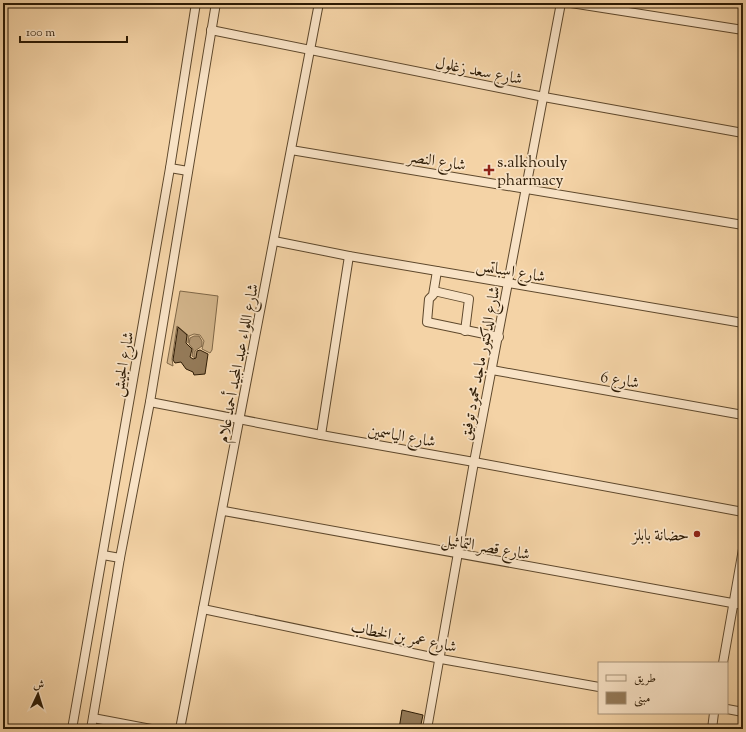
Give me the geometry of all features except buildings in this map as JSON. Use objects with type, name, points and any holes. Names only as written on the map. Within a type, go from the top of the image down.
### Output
[{"type":"street","name":"شارع الجيش","points":[[72,729],[170,168],[196,3]]},
{"type":"street","name":"شارع الجيش","points":[[91,729],[120,558],[150,402],[216,3]]},
{"type":"street","name":"شارع اللواء عبد المجيد أحمد علام","points":[[180,729],[224,511],[319,3]]},
{"type":"street","name":"شارع الدكتور ماجد محمود توفيق","points":[[427,729],[441,659],[474,462],[499,337],[525,189],[561,3]]},
{"type":"street","points":[[571,3],[743,30]]},
{"type":"street","name":"شارع سعد زغلول","points":[[211,30],[544,97],[743,134]]},
{"type":"street","name":"شارع النصر","points":[[291,150],[743,225]]},
{"type":"street","points":[[170,168],[188,171]]},
{"type":"street","name":"شارع اسباتس","points":[[274,241],[349,256],[509,284],[743,323]]},
{"type":"street","points":[[321,436],[349,256]]},
{"type":"street","points":[[437,271],[433,296],[429,299],[427,322],[499,337]]},
{"type":"street","points":[[434,291],[469,299],[465,331]]},
{"type":"street","name":"شارع 6","points":[[492,370],[743,415]]},
{"type":"street","name":"شارع الياسمين","points":[[150,402],[321,436],[474,462],[743,512]]},
{"type":"street","name":"شارع قصر التماثيل","points":[[224,511],[458,555],[743,605]]},
{"type":"street","points":[[723,662],[743,549]]},
{"type":"street","points":[[103,555],[120,558]]},
{"type":"street","name":"شارع عمر بن الخطاب","points":[[203,609],[441,659],[598,687]]},
{"type":"street","points":[[728,709],[743,712]]},
{"type":"street","points":[[712,729],[714,714]]},
{"type":"street","points":[[94,718],[151,729]]},
{"type":"shaded area","points":[[180,291],[218,296],[212,350],[210,353],[202,349],[204,341],[200,335],[194,334],[189,336],[188,343],[188,335],[177,326],[172,359],[173,366],[167,363]]},
{"type":"shaded area","points":[[199,336],[202,341],[202,346],[195,351],[195,358],[192,356],[193,349],[189,344],[190,338]]},
{"type":"place","name":"s.alkhouly pharmacy","points":[[489,170]]},
{"type":"place","name":"حضانة بابلز","points":[[697,534]]}]
